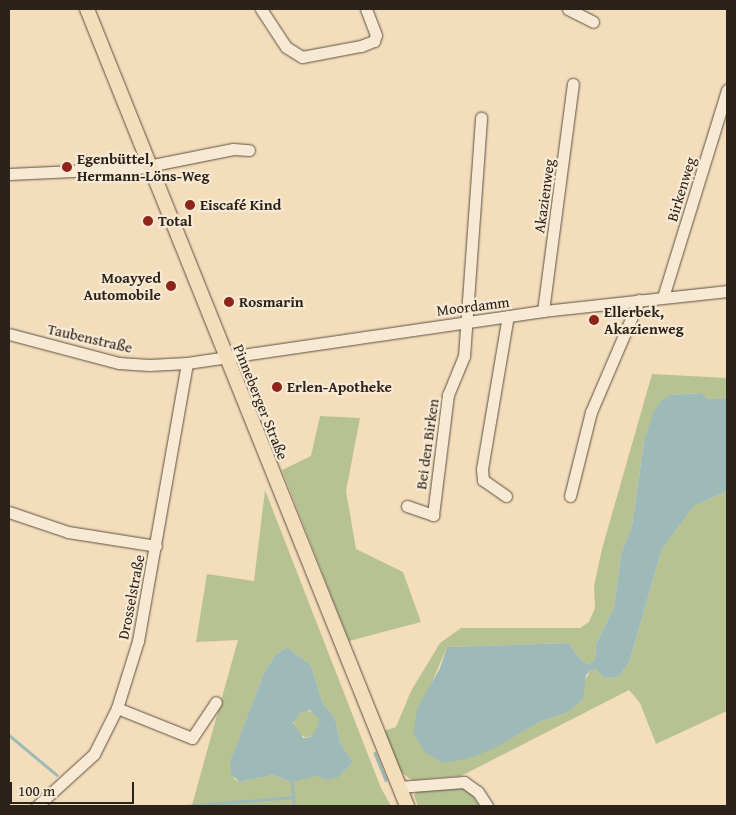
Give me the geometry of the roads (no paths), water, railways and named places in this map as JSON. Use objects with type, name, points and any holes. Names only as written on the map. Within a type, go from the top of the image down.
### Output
[{"type":"main road","name":"Pinneberger Straße","points":[[87,9],[225,357],[407,806]]},
{"type":"street","points":[[261,9],[286,47],[302,57],[369,44],[376,35],[366,9]]},
{"type":"street","points":[[568,9],[593,22]]},
{"type":"street","name":"Akazienweg","points":[[544,311],[573,84]]},
{"type":"street","name":"Birkenweg","points":[[663,297],[727,90]]},
{"type":"street","points":[[469,322],[480,118]]},
{"type":"street","points":[[9,174],[149,166],[233,149],[249,150]]},
{"type":"street","name":"Moordamm","points":[[225,357],[544,311],[727,291]]},
{"type":"street","points":[[570,496],[591,412],[639,300]]},
{"type":"street","points":[[506,496],[483,480],[482,469],[508,316]]},
{"type":"street","name":"Bei den Birken","points":[[407,506],[433,515],[448,395],[464,356],[469,322]]},
{"type":"street","name":"Taubenstraße","points":[[9,334],[119,363],[187,363],[225,357]]},
{"type":"street","name":"Drosselstraße","points":[[37,806],[94,754],[117,708],[138,641],[187,363]]},
{"type":"street","points":[[9,512],[68,532],[156,546]]},
{"type":"street","points":[[117,708],[192,738],[216,702]]},
{"type":"street","points":[[400,790],[464,782],[478,792],[487,806]]},
{"type":"water","points":[[701,393],[708,399],[727,399],[727,491],[694,506],[662,549],[629,663],[619,676],[612,678],[603,677],[596,669],[590,671],[586,675],[583,699],[568,712],[539,722],[493,749],[466,759],[443,763],[426,753],[413,733],[418,707],[440,668],[447,647],[568,643],[582,661],[587,664],[595,660],[596,644],[614,607],[621,554],[632,526],[644,442],[654,411],[662,400],[671,395]]},
{"type":"water","points":[[287,647],[311,665],[323,704],[335,718],[340,742],[353,762],[339,777],[327,780],[316,776],[292,782],[273,775],[240,782],[231,775],[230,762],[264,673],[275,655]],"holes":[[[310,710],[319,719],[318,726],[311,737],[303,738],[293,723],[300,713]]]},
{"type":"waterway","points":[[9,735],[57,775]]},
{"type":"waterway","points":[[375,753],[386,780]]},
{"type":"waterway","points":[[292,781],[294,806]]},
{"type":"waterway","points":[[185,806],[294,797]]},
{"type":"place","name":"Egenbüttel, Hermann-Löns-Weg","points":[[67,167]]},
{"type":"place","name":"Eiscafé Kind","points":[[190,205]]},
{"type":"place","name":"Total","points":[[148,221]]},
{"type":"place","name":"Moayyed Automobile","points":[[171,286]]},
{"type":"place","name":"Rosmarin","points":[[229,302]]},
{"type":"place","name":"Ellerbek, Akazienweg","points":[[594,320]]},
{"type":"place","name":"Erlen-Apotheke","points":[[277,387]]}]
